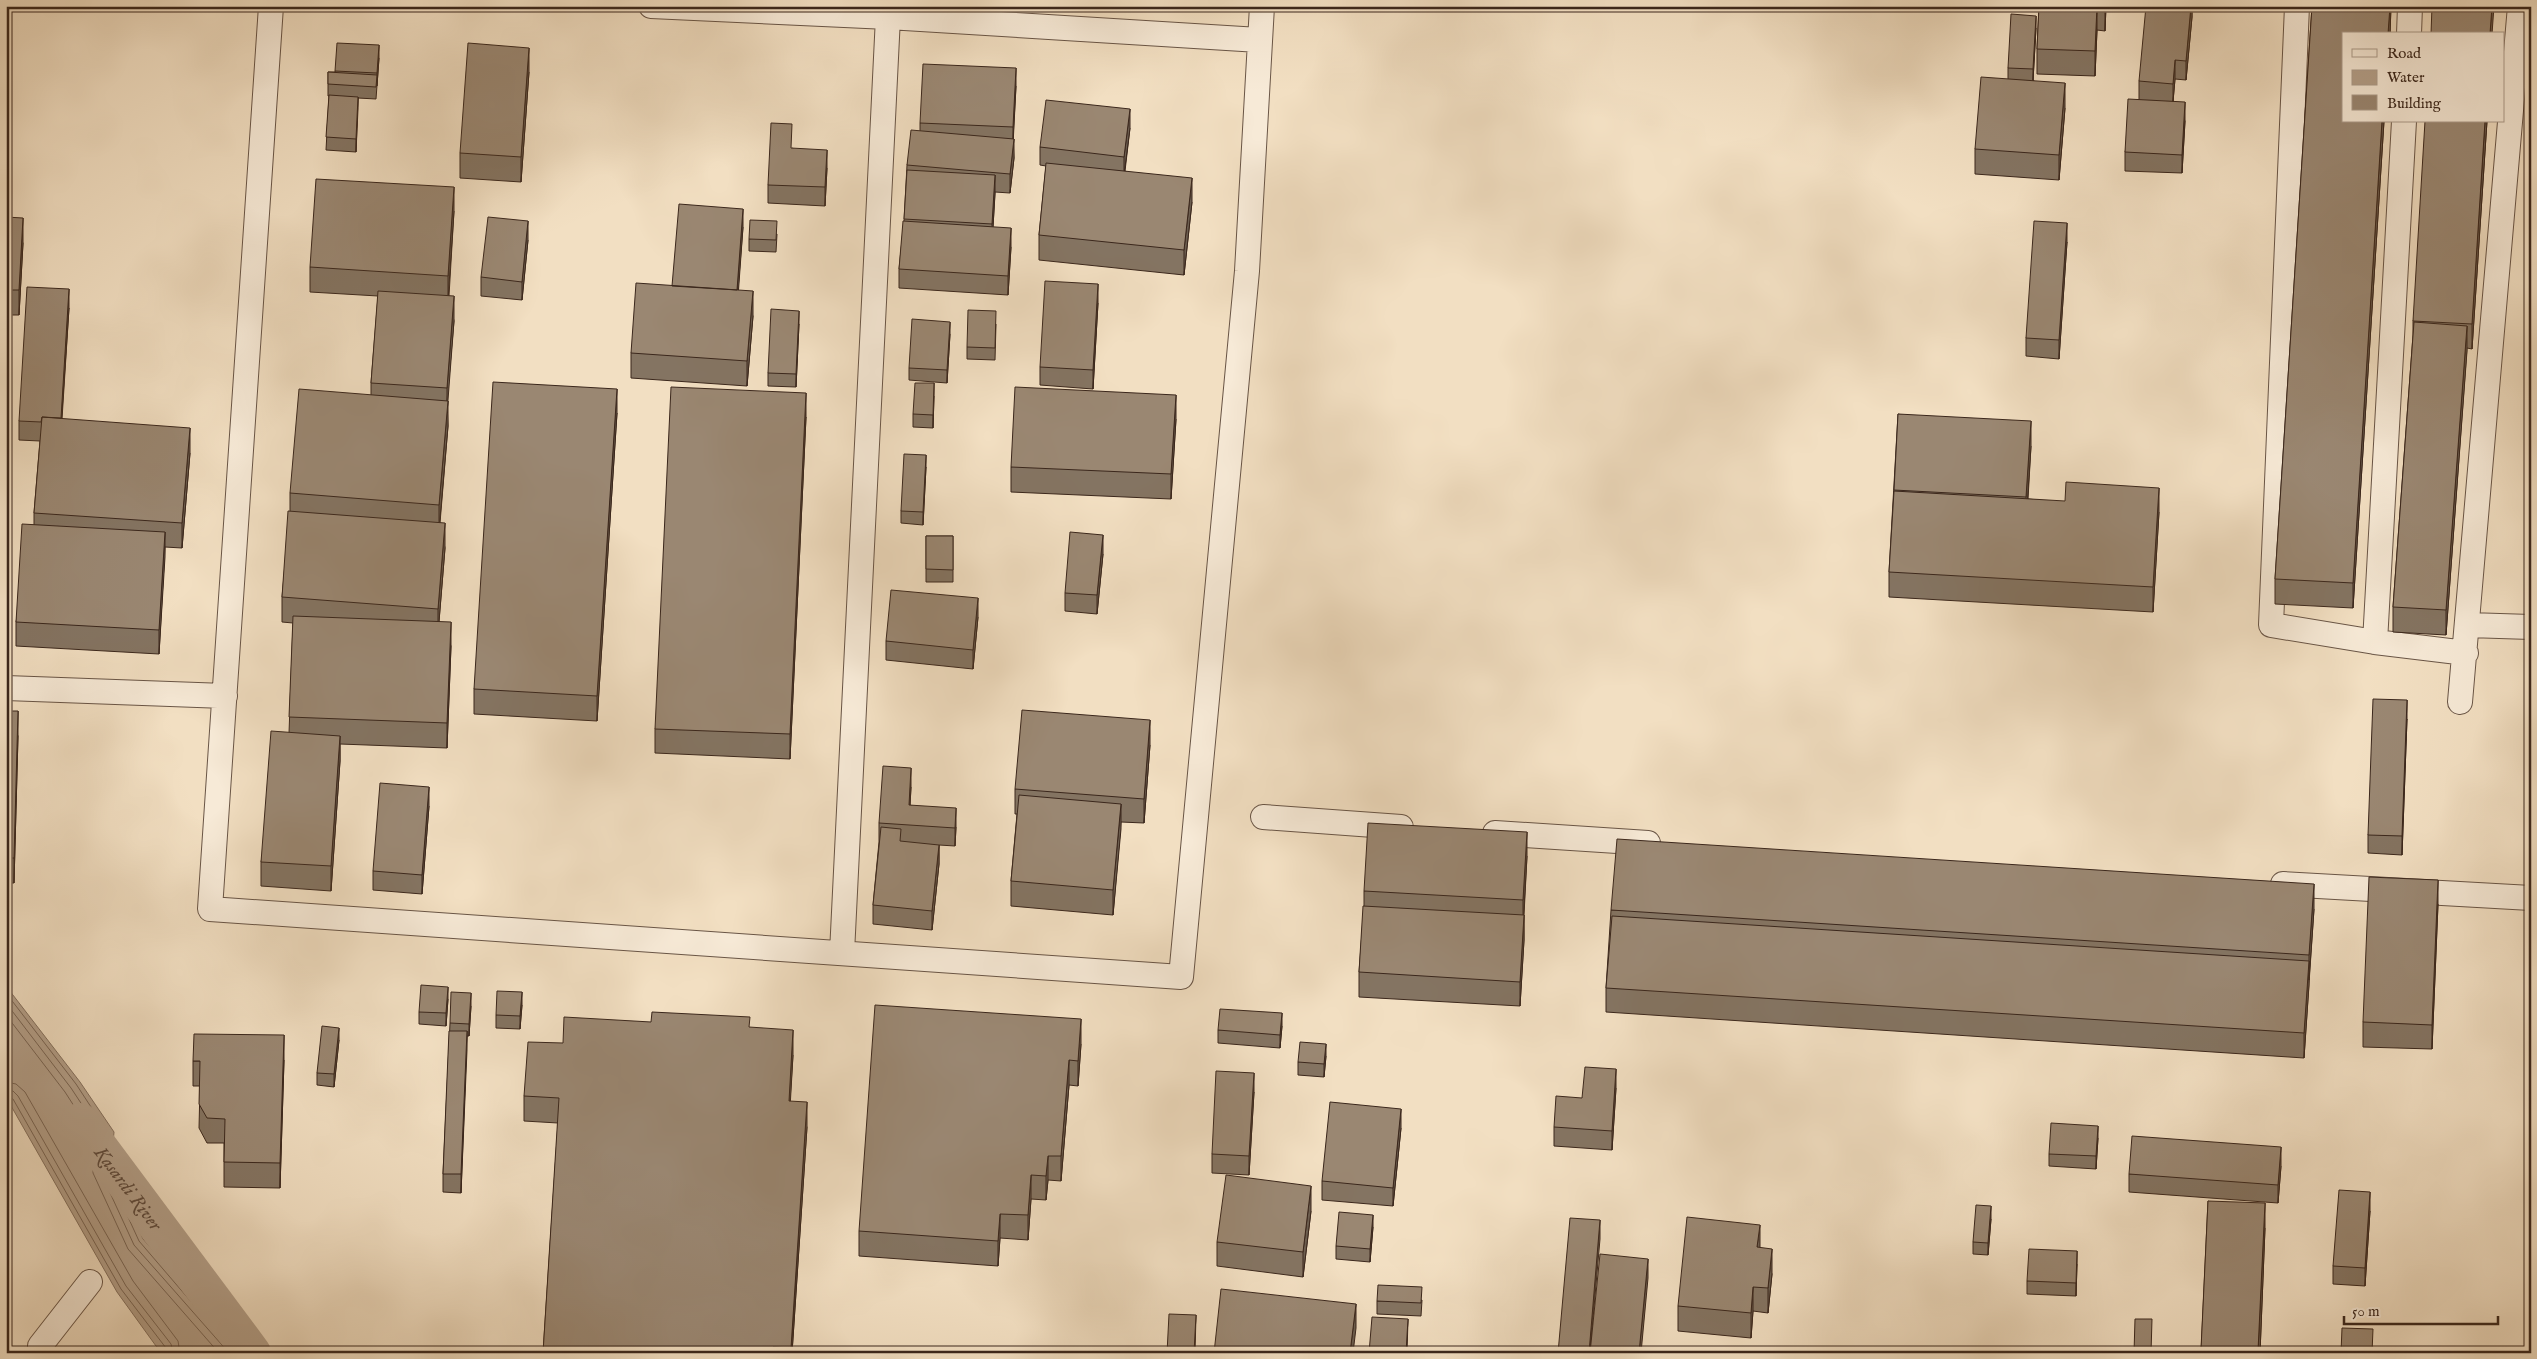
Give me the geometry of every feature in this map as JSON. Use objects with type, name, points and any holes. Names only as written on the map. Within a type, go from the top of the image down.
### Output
[{"type":"street","points":[[271,6],[210,909],[1181,977],[1247,271],[1262,6]]},
{"type":"street","points":[[651,6],[888,17],[1259,40]]},
{"type":"street","points":[[2297,6],[2271,625],[2375,642],[2466,653]]},
{"type":"street","points":[[2409,32],[2410,6]]},
{"type":"street","points":[[2460,702],[2466,653],[2520,6]]},
{"type":"street","points":[[842,953],[888,17]]},
{"type":"street","points":[[2375,642],[2404,122]]},
{"type":"street","points":[[2468,625],[2531,627]]},
{"type":"street","points":[[6,688],[225,696]]},
{"type":"street","points":[[1263,818],[1423,828]]},
{"type":"street","points":[[1472,831],[1672,844]]},
{"type":"street","points":[[2260,883],[2531,898]]},
{"type":"street","points":[[41,1353],[40,1346],[90,1282]]},
{"type":"water","points":[[6,986],[80,1082],[114,1132],[111,1168],[143,1239],[238,1346],[241,1353],[164,1353],[156,1346],[117,1292],[6,1097]]},
{"type":"building","points":[[2039,6],[2097,6],[2095,51],[2037,49]]},
{"type":"building","points":[[2146,6],[2191,6],[2186,61],[2175,60],[2173,84],[2139,81]]},
{"type":"building","points":[[2312,6],[2390,6],[2388,32],[2342,32],[2342,122],[2382,122],[2353,583],[2275,579]]},
{"type":"building","points":[[2432,6],[2492,6],[2490,32],[2431,32]]},
{"type":"building","points":[[2011,14],[2036,16],[2033,69],[2008,68]]},
{"type":"building","points":[[337,43],[379,45],[377,73],[335,71]]},
{"type":"building","points":[[468,43],[529,48],[521,157],[460,153]]},
{"type":"building","points":[[923,64],[1016,68],[1013,127],[920,123]]},
{"type":"building","points":[[328,72],[377,75],[376,87],[328,84]]},
{"type":"building","points":[[1981,77],[2065,83],[2059,155],[1975,149]]},
{"type":"building","points":[[329,95],[358,97],[356,139],[326,137]]},
{"type":"building","points":[[2128,99],[2185,102],[2182,155],[2125,152]]},
{"type":"building","points":[[1046,100],[1130,109],[1124,157],[1040,147]]},
{"type":"building","points":[[2425,122],[2485,122],[2472,324],[2413,321]]},
{"type":"building","points":[[771,123],[792,124],[791,148],[827,150],[825,187],[768,185]]},
{"type":"building","points":[[911,130],[1014,139],[1010,174],[907,165]]},
{"type":"building","points":[[1046,163],[1192,178],[1184,250],[1039,235]]},
{"type":"building","points":[[907,170],[995,175],[992,224],[904,219]]},
{"type":"building","points":[[316,179],[454,187],[448,276],[310,267]]},
{"type":"building","points":[[679,204],[743,209],[737,290],[672,286]]},
{"type":"building","points":[[6,217],[23,218],[19,290],[6,290]]},
{"type":"building","points":[[488,217],[528,221],[522,282],[481,277]]},
{"type":"building","points":[[750,220],[777,221],[776,240],[749,239]]},
{"type":"building","points":[[903,221],[1011,228],[1008,276],[899,269]]},
{"type":"building","points":[[2034,221],[2067,223],[2059,340],[2026,338]]},
{"type":"building","points":[[1045,281],[1098,284],[1093,370],[1040,367]]},
{"type":"building","points":[[636,283],[753,291],[747,361],[631,353]]},
{"type":"building","points":[[27,287],[69,289],[61,418],[42,417],[41,422],[19,421]]},
{"type":"building","points":[[378,291],[454,296],[447,388],[371,383]]},
{"type":"building","points":[[771,309],[799,311],[796,374],[768,373]]},
{"type":"building","points":[[968,310],[996,311],[995,348],[967,347]]},
{"type":"building","points":[[912,319],[950,322],[947,370],[909,368]]},
{"type":"building","points":[[2414,322],[2467,326],[2446,610],[2393,607]]},
{"type":"building","points":[[493,382],[617,389],[597,696],[474,689]]},
{"type":"building","points":[[915,383],[934,383],[933,415],[913,414]]},
{"type":"building","points":[[671,387],[806,393],[790,734],[655,729]]},
{"type":"building","points":[[1015,387],[1176,395],[1171,474],[1011,467]]},
{"type":"building","points":[[299,389],[448,401],[439,505],[290,493]]},
{"type":"building","points":[[1898,414],[2031,421],[2026,497],[1894,490]]},
{"type":"building","points":[[42,417],[190,428],[182,523],[34,513]]},
{"type":"building","points":[[904,454],[926,455],[923,512],[901,511]]},
{"type":"building","points":[[2066,482],[2159,488],[2153,587],[1889,572],[1894,491],[2065,501]]},
{"type":"building","points":[[6,493],[9,493],[6,544]]},
{"type":"building","points":[[288,511],[445,523],[438,609],[282,597]]},
{"type":"building","points":[[22,524],[165,532],[159,630],[16,622]]},
{"type":"building","points":[[1070,532],[1103,535],[1097,595],[1065,593]]},
{"type":"building","points":[[926,536],[953,536],[953,570],[926,569]]},
{"type":"building","points":[[891,590],[978,598],[973,650],[886,641]]},
{"type":"building","points":[[293,616],[451,622],[447,723],[289,717]]},
{"type":"building","points":[[2373,699],[2407,700],[2402,836],[2368,835]]},
{"type":"building","points":[[1022,710],[1150,720],[1144,799],[1015,789]]},
{"type":"building","points":[[6,711],[18,711],[14,858],[6,858]]},
{"type":"building","points":[[271,731],[340,736],[331,866],[261,862]]},
{"type":"building","points":[[883,766],[911,768],[909,805],[956,808],[955,828],[879,823]]},
{"type":"building","points":[[380,783],[429,787],[422,875],[373,871]]},
{"type":"building","points":[[1019,795],[1121,804],[1113,890],[1011,881]]},
{"type":"building","points":[[1368,823],[1527,832],[1523,900],[1364,891]]},
{"type":"building","points":[[881,827],[901,829],[900,841],[939,845],[932,911],[873,905]]},
{"type":"building","points":[[1617,839],[2314,884],[2309,955],[1611,910]]},
{"type":"building","points":[[2369,877],[2438,880],[2432,1025],[2363,1022]]},
{"type":"building","points":[[1363,906],[1524,915],[1520,982],[1359,972]]},
{"type":"building","points":[[1612,916],[2309,961],[2304,1033],[1606,988]]},
{"type":"building","points":[[421,985],[448,987],[446,1013],[419,1012]]},
{"type":"building","points":[[497,991],[522,992],[520,1016],[496,1015]]},
{"type":"building","points":[[451,992],[471,993],[469,1024],[450,1023]]},
{"type":"building","points":[[875,1005],[1081,1019],[1078,1061],[1069,1060],[1061,1156],[1048,1156],[1046,1176],[1031,1175],[1028,1215],[1000,1214],[998,1241],[859,1231]]},
{"type":"building","points":[[1220,1009],[1282,1013],[1280,1035],[1218,1030]]},
{"type":"building","points":[[652,1012],[750,1017],[749,1027],[793,1030],[789,1101],[807,1102],[791,1348],[773,1347],[773,1353],[543,1353],[559,1098],[524,1096],[528,1042],[563,1043],[564,1017],[651,1022]]},
{"type":"building","points":[[322,1026],[339,1028],[334,1074],[317,1073]]},
{"type":"building","points":[[449,1031],[467,1031],[461,1174],[443,1174]]},
{"type":"building","points":[[194,1034],[284,1035],[280,1163],[224,1162],[225,1119],[207,1118],[199,1104],[200,1061],[193,1061]]},
{"type":"building","points":[[1300,1042],[1326,1044],[1324,1064],[1298,1062]]},
{"type":"building","points":[[1585,1067],[1616,1069],[1612,1131],[1554,1127],[1556,1096],[1582,1098]]},
{"type":"building","points":[[1216,1071],[1254,1073],[1249,1156],[1212,1154]]},
{"type":"building","points":[[1330,1102],[1401,1109],[1393,1188],[1322,1181]]},
{"type":"building","points":[[2051,1123],[2098,1126],[2096,1156],[2049,1154]]},
{"type":"building","points":[[2132,1136],[2281,1147],[2278,1185],[2129,1174]]},
{"type":"building","points":[[1226,1175],[1311,1186],[1303,1252],[1217,1242]]},
{"type":"building","points":[[2339,1190],[2370,1192],[2365,1268],[2333,1266]]},
{"type":"building","points":[[2208,1201],[2265,1203],[2258,1351],[2201,1349]]},
{"type":"building","points":[[1976,1205],[1991,1206],[1988,1243],[1973,1242]]},
{"type":"building","points":[[1339,1212],[1373,1215],[1370,1249],[1336,1246]]},
{"type":"building","points":[[1687,1217],[1760,1225],[1757,1247],[1772,1249],[1768,1288],[1753,1287],[1751,1313],[1678,1306]]},
{"type":"building","points":[[1570,1218],[1600,1220],[1589,1353],[1558,1353]]},
{"type":"building","points":[[2029,1249],[2077,1251],[2076,1283],[2027,1281]]},
{"type":"building","points":[[1600,1254],[1648,1259],[1639,1353],[1590,1353]]},
{"type":"building","points":[[1378,1285],[1422,1287],[1421,1303],[1377,1301]]},
{"type":"building","points":[[1221,1289],[1356,1304],[1350,1353],[1214,1353]]},
{"type":"building","points":[[1169,1314],[1196,1315],[1194,1353],[1167,1353]]},
{"type":"building","points":[[1372,1317],[1408,1319],[1406,1353],[1369,1353]]},
{"type":"building","points":[[2135,1319],[2152,1319],[2151,1353],[2134,1353]]},
{"type":"building","points":[[2342,1328],[2373,1329],[2372,1353],[2341,1353]]},
{"type":"waterway","name":"Kasardi River","points":[[80,1122],[252,1353]]}]
